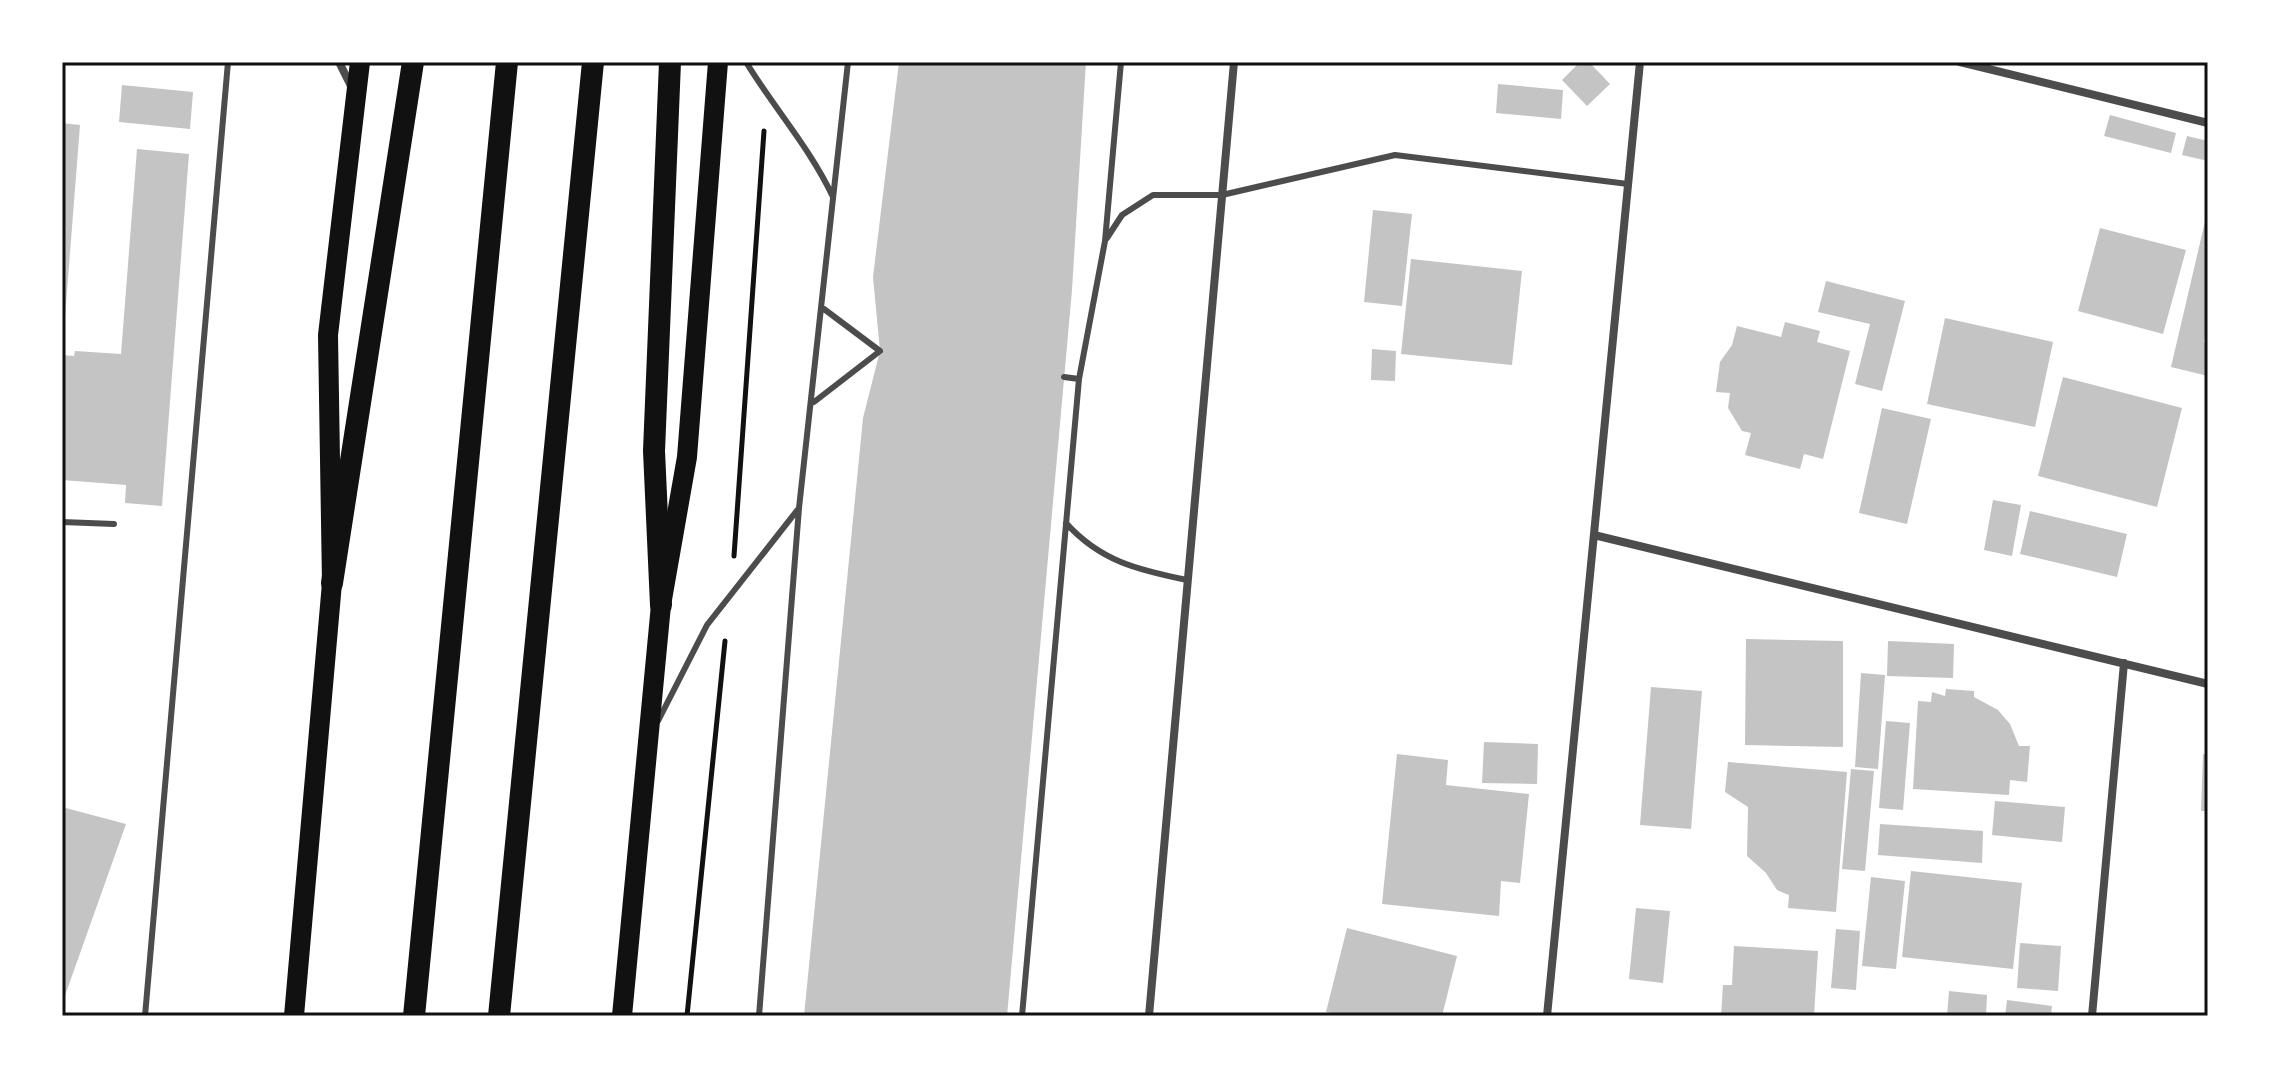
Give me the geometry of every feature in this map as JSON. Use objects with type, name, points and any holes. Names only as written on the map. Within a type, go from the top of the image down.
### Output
[{"type":"highway","points":[[332,583],[413,62]]},
{"type":"highway","points":[[414,1016],[507,62]]},
{"type":"highway","points":[[499,1016],[593,62]]},
{"type":"highway","points":[[661,605],[654,451],[670,62]]},
{"type":"main road","points":[[294,1016],[332,583],[328,335],[360,62]]},
{"type":"main road","points":[[622,1016],[661,605],[687,457],[718,62]]},
{"type":"street","points":[[339,62],[355,95]]},
{"type":"street","points":[[1149,1016],[1234,62]]},
{"type":"street","points":[[1547,1016],[1640,62]]},
{"type":"street","points":[[1960,62],[2208,123]]},
{"type":"street","points":[[1594,535],[2208,684]]},
{"type":"street","points":[[2092,1016],[2124,663]]},
{"type":"lane","points":[[145,1016],[228,62]]},
{"type":"lane","points":[[746,62],[767,97],[818,166],[835,200]]},
{"type":"lane","points":[[759,1016],[799,508],[814,402],[848,62]]},
{"type":"lane","points":[[1022,1016],[1079,379],[1105,241],[1121,62]]},
{"type":"lane","points":[[1105,241],[1122,215],[1153,195],[1222,195],[1395,155],[1628,184]]},
{"type":"lane","points":[[814,402],[880,351],[824,309]]},
{"type":"lane","points":[[1064,377],[1079,379]]},
{"type":"lane","points":[[646,746],[689,657],[731,591],[799,508]]},
{"type":"lane","points":[[62,522],[114,524]]},
{"type":"lane","points":[[1066,523],[1084,543],[1108,558],[1130,568],[1187,580]]},
{"type":"path","points":[[687,1016],[731,591],[767,97]]},
{"type":"building","points":[[899,62],[1086,62],[1072,290],[1007,1016],[804,1016],[863,418],[880,351],[873,277]]},
{"type":"building","points":[[1580,62],[1589,62],[1610,84],[1587,106],[1562,80]]},
{"type":"building","points":[[1498,84],[1563,90],[1561,119],[1496,113]]},
{"type":"building","points":[[122,85],[193,92],[190,129],[119,122]]},
{"type":"building","points":[[2110,115],[2176,133],[2171,153],[2104,136]]},
{"type":"building","points":[[62,123],[80,125],[64,330],[62,330]]},
{"type":"building","points":[[2187,136],[2208,141],[2208,161],[2182,155]]},
{"type":"building","points":[[137,149],[189,154],[162,506],[125,503],[126,485],[62,480],[62,355],[74,356],[75,351],[121,354]]},
{"type":"building","points":[[1373,210],[1412,214],[1402,306],[1364,302]]},
{"type":"building","points":[[2207,213],[2208,324],[2204,342],[2208,343],[2208,376],[2171,367]]},
{"type":"building","points":[[2100,228],[2186,250],[2163,334],[2078,311]]},
{"type":"building","points":[[1411,259],[1522,271],[1512,365],[1401,354]]},
{"type":"building","points":[[1826,281],[1905,301],[1882,391],[1855,384],[1870,324],[1818,312]]},
{"type":"building","points":[[1945,318],[2053,342],[2035,427],[1927,404]]},
{"type":"building","points":[[1785,322],[1820,331],[1817,342],[1850,351],[1823,459],[1804,454],[1800,469],[1745,455],[1751,433],[1742,431],[1728,408],[1730,393],[1716,392],[1720,362],[1732,345],[1737,326],[1781,337]]},
{"type":"building","points":[[1372,349],[1396,351],[1395,381],[1371,380]]},
{"type":"building","points":[[2063,377],[2182,408],[2157,507],[2038,476]]},
{"type":"building","points":[[1882,408],[1931,419],[1907,524],[1859,513]]},
{"type":"building","points":[[1993,500],[2021,505],[2012,556],[1984,550]]},
{"type":"building","points":[[2030,511],[2127,534],[2117,577],[2020,554]]},
{"type":"building","points":[[1746,639],[1843,641],[1843,747],[1745,745]]},
{"type":"building","points":[[1888,641],[1954,644],[1953,678],[1887,676]]},
{"type":"building","points":[[1861,673],[1885,675],[1878,769],[1855,767]]},
{"type":"building","points":[[1651,687],[1702,691],[1691,829],[1640,825]]},
{"type":"building","points":[[1946,689],[1974,691],[1974,697],[1998,710],[2010,724],[2019,746],[2030,746],[2027,782],[2010,780],[2009,795],[1913,789],[1918,701],[1931,702],[1932,692],[1945,696]]},
{"type":"building","points":[[1886,721],[1910,723],[1903,810],[1879,808]]},
{"type":"building","points":[[1484,742],[1538,744],[1537,784],[1482,783]]},
{"type":"building","points":[[1397,754],[1448,760],[1446,785],[1529,794],[1520,883],[1501,881],[1499,916],[1382,904]]},
{"type":"building","points":[[2203,754],[2208,754],[2208,811],[2201,811]]},
{"type":"building","points":[[1728,762],[1847,772],[1836,912],[1788,908],[1789,895],[1777,890],[1766,873],[1747,856],[1748,807],[1725,792]]},
{"type":"building","points":[[1851,769],[1874,771],[1865,871],[1842,869]]},
{"type":"building","points":[[1995,801],[2065,807],[2062,842],[1992,835]]},
{"type":"building","points":[[62,807],[126,824],[62,1004]]},
{"type":"building","points":[[1880,824],[1983,831],[1982,863],[1878,855]]},
{"type":"building","points":[[1911,871],[2022,883],[2013,969],[1902,957]]},
{"type":"building","points":[[1871,877],[1905,881],[1896,969],[1862,966]]},
{"type":"building","points":[[1636,908],[1670,911],[1663,983],[1629,979]]},
{"type":"building","points":[[1347,928],[1457,956],[1442,1016],[1345,1016],[1326,1012]]},
{"type":"building","points":[[1836,929],[1860,931],[1856,990],[1831,988]]},
{"type":"building","points":[[2020,943],[2061,946],[2058,991],[2017,988]]},
{"type":"building","points":[[1734,946],[1818,951],[1814,1016],[1721,1016],[1723,985],[1732,985]]},
{"type":"building","points":[[1949,991],[1987,995],[1986,1016],[1947,1016]]},
{"type":"building","points":[[2007,1000],[2052,1006],[2051,1016],[2005,1016]]}]
